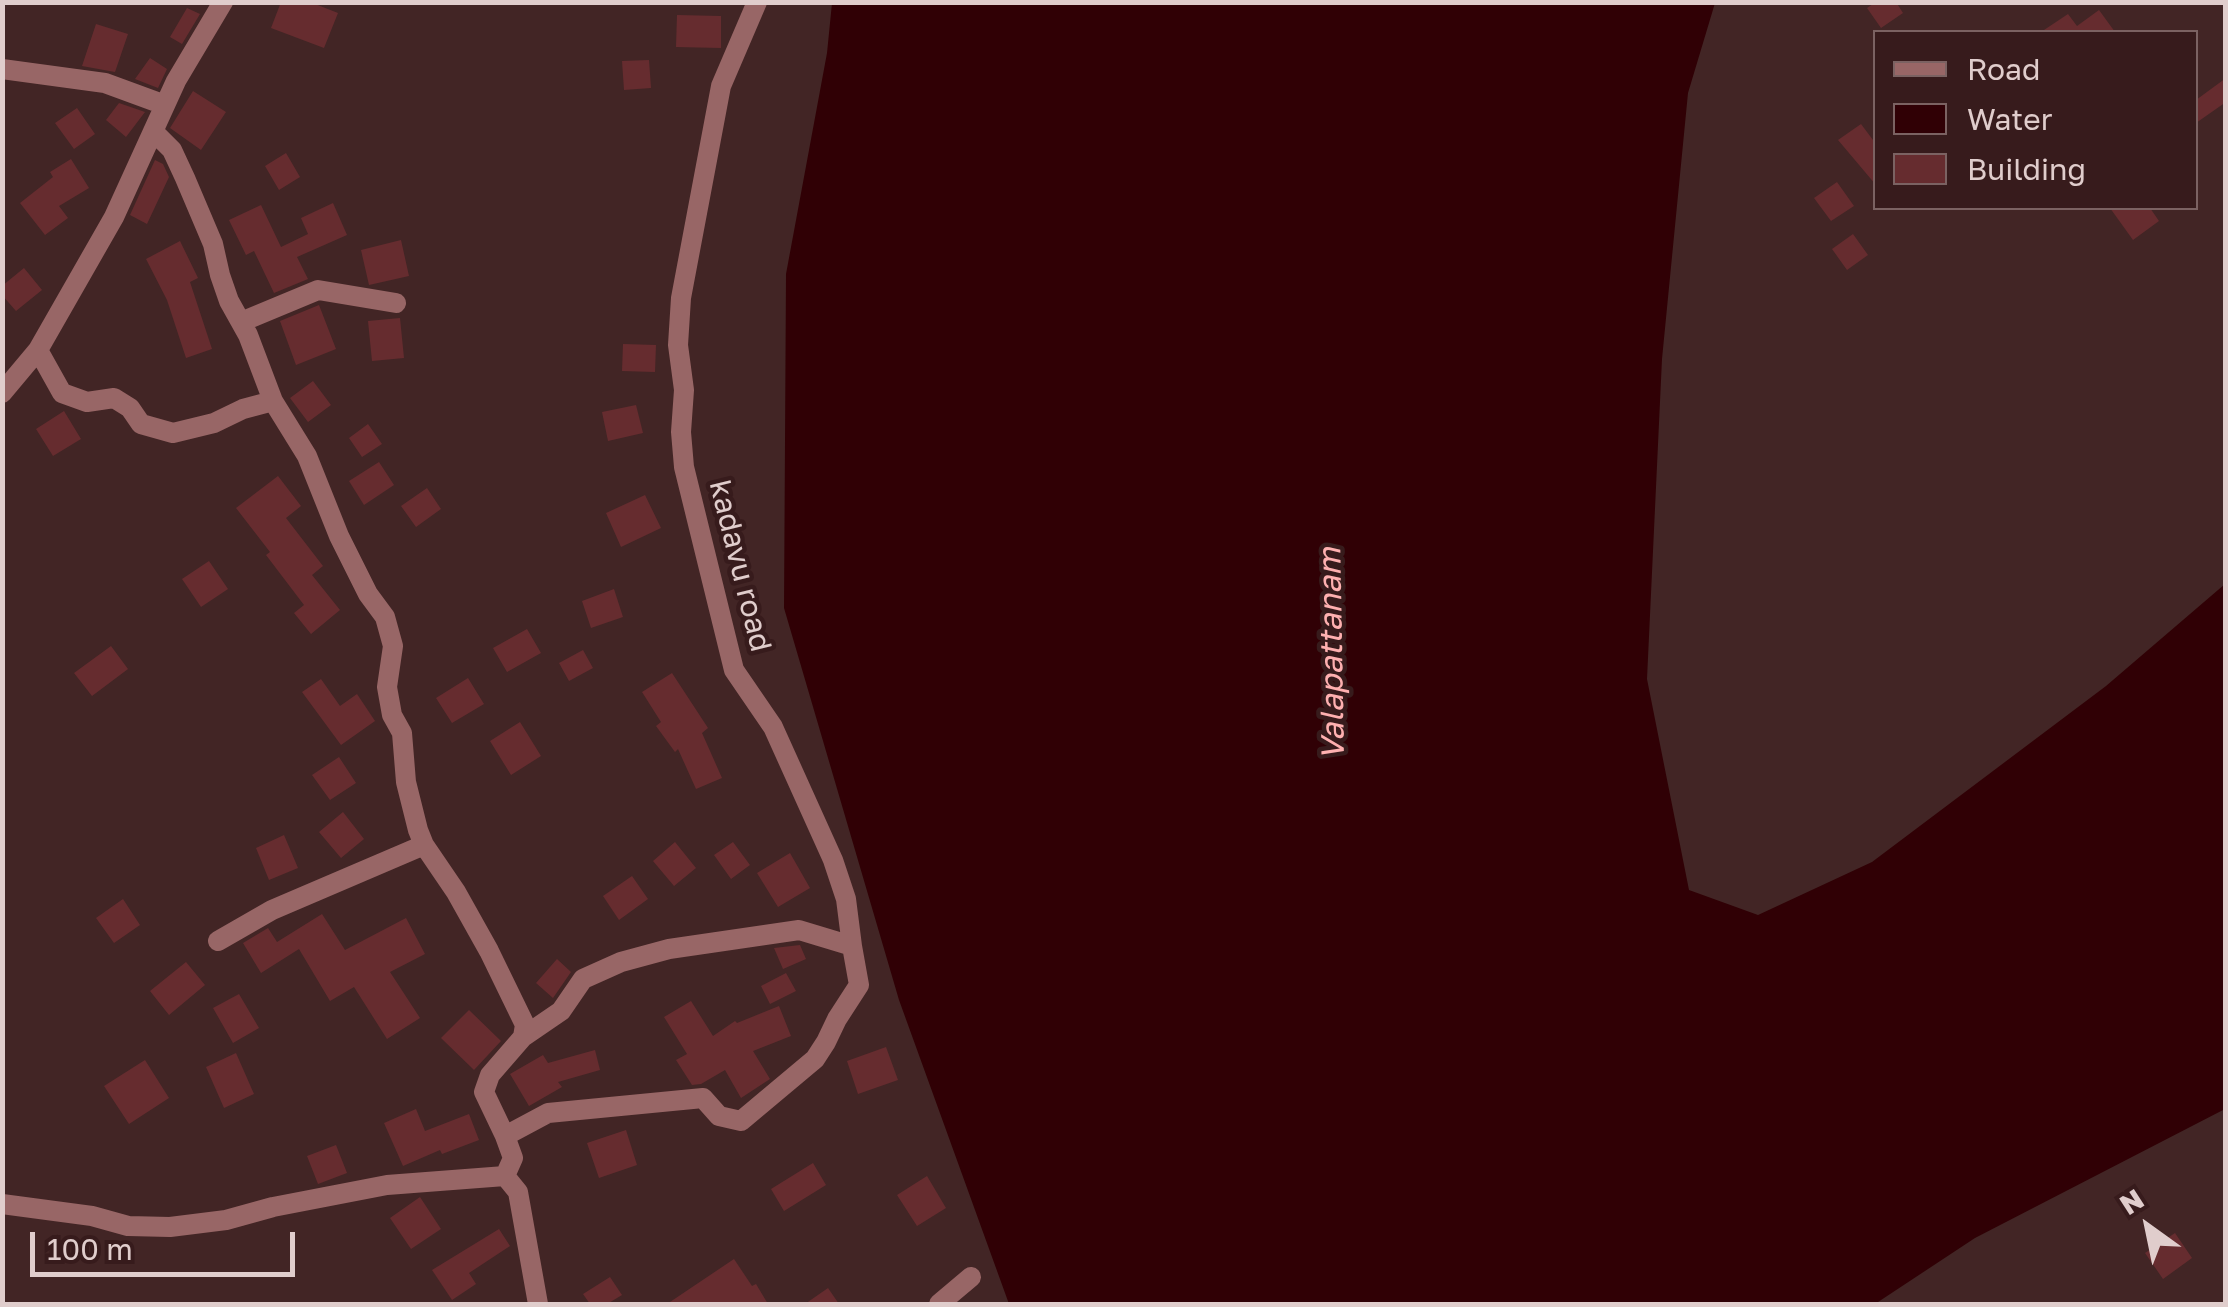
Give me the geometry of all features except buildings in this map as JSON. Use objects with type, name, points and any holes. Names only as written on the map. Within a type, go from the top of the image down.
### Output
[{"type":"street","name":"kadavu road","points":[[505,1136],[548,1113],[702,1098],[720,1116],[741,1122],[815,1059],[860,986],[846,899],[833,860],[773,727],[734,670],[684,468],[684,390],[678,345],[681,298],[720,86],[757,2]]},
{"type":"street","points":[[2,393],[38,350],[114,217],[165,105],[219,4]]},
{"type":"street","points":[[2,69],[105,83],[165,105]]},
{"type":"street","points":[[154,131],[172,150],[214,244],[220,276],[273,400],[307,456],[339,536],[368,594],[385,618],[393,646],[387,687],[392,715],[402,733],[406,782],[424,845],[489,951],[525,1025],[523,1037]]},
{"type":"street","points":[[241,322],[318,290],[396,303]]},
{"type":"street","points":[[38,350],[62,394],[88,402],[114,398],[130,408],[141,424],[173,433],[214,423],[273,400]]},
{"type":"street","points":[[218,941],[272,910],[424,845]]},
{"type":"street","points":[[505,1176],[513,1158],[484,1092],[490,1075],[523,1037],[560,1012],[583,979],[620,962],[668,949],[799,930],[852,946]]},
{"type":"street","points":[[2,1204],[92,1216],[128,1226],[170,1227],[226,1220],[387,1185],[505,1176]]},
{"type":"street","points":[[505,1176],[518,1192],[538,1304]]},
{"type":"street","points":[[939,1304],[971,1277]]},
{"type":"water","name":"Valapattanam","points":[[832,3],[1715,3],[1688,93],[1662,359],[1647,679],[1689,890],[1758,915],[1872,862],[2106,686],[2225,584],[2225,1109],[1975,1238],[1875,1304],[1009,1304],[899,1000],[784,608],[786,274],[827,53]]}]
